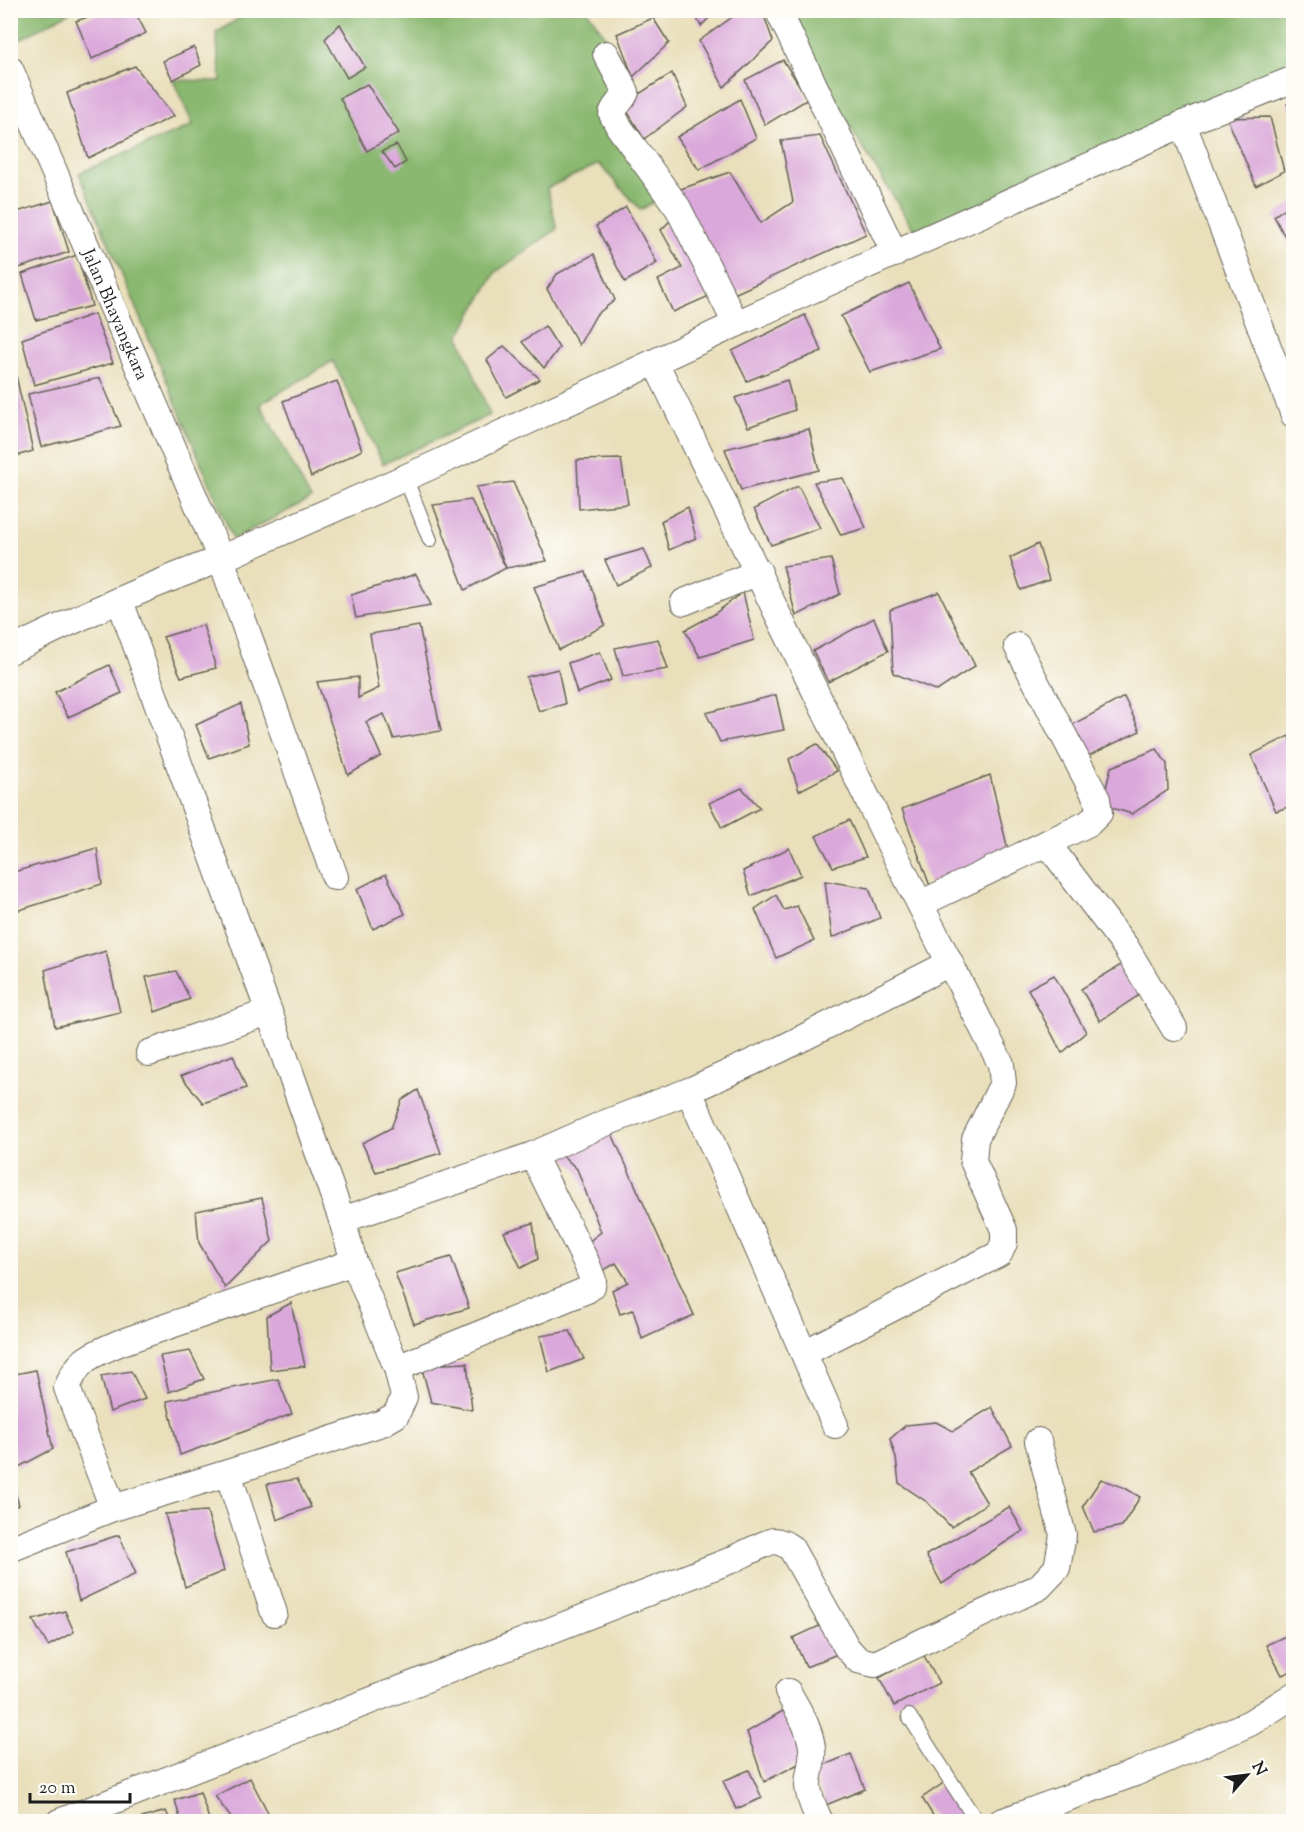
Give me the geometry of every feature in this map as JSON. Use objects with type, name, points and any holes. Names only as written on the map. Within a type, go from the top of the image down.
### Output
[{"type":"street","points":[[778,10],[896,254]]},
{"type":"street","points":[[606,54],[626,92],[612,114],[678,208],[736,324]]},
{"type":"street","name":"Jalan Bhayangkara","points":[[10,69],[221,559],[335,877]]},
{"type":"street","points":[[10,651],[75,620],[221,559],[486,441],[736,324],[1183,124],[1293,79]]},
{"type":"street","points":[[1183,124],[1293,416]]},
{"type":"street","points":[[655,362],[889,843],[1001,1064],[1003,1083],[975,1139],[973,1161],[1004,1230],[1004,1243],[999,1254],[804,1353]]},
{"type":"street","points":[[684,602],[759,572]]},
{"type":"street","points":[[10,1549],[113,1508],[382,1423],[396,1415],[404,1397],[397,1368],[354,1262],[342,1220],[269,1012],[120,601]]},
{"type":"street","points":[[920,904],[1089,823],[1099,813],[1097,799],[1017,646]]},
{"type":"street","points":[[1047,843],[1125,946],[1173,1028]]},
{"type":"street","points":[[342,1220],[533,1155],[688,1090],[781,1049],[950,963]]},
{"type":"street","points":[[149,1053],[269,1012]]},
{"type":"street","points":[[688,1090],[835,1425]]},
{"type":"street","points":[[397,1368],[592,1286],[593,1280],[586,1262],[533,1155]]},
{"type":"street","points":[[113,1508],[67,1388],[74,1371],[86,1358],[119,1343],[354,1262]]},
{"type":"street","points":[[59,1821],[729,1561],[771,1541],[781,1542],[791,1548],[847,1648],[858,1660],[875,1664],[1039,1587],[1057,1568],[1064,1535],[1038,1441]]},
{"type":"street","points":[[228,1473],[274,1613]]},
{"type":"street","points":[[788,1692],[807,1727],[812,1746],[813,1761],[808,1785],[812,1804],[820,1821]]},
{"type":"street","points":[[1001,1821],[1135,1773],[1250,1723],[1293,1695]]},
{"type":"lane","points":[[405,477],[430,540]]},
{"type":"lane","points":[[909,1716],[977,1821]]},
{"type":"green space","points":[[587,10],[633,77],[611,118],[667,193],[641,210],[599,164],[547,188],[557,229],[496,272],[459,336],[490,415],[383,464],[333,361],[260,404],[311,499],[233,539],[79,173],[193,125],[173,80],[221,81],[216,33],[249,11]]},
{"type":"green space","points":[[10,11],[72,11],[19,40],[11,23]]},
{"type":"green space","points":[[782,11],[1292,11],[1293,80],[921,241],[794,37]]},
{"type":"building","points":[[109,10],[134,10],[146,33],[92,59],[76,21]]},
{"type":"building","points":[[692,10],[717,10],[701,26]]},
{"type":"building","points":[[742,10],[762,10],[773,41],[724,87],[699,41]]},
{"type":"building","points":[[653,18],[669,43],[633,77],[617,34]]},
{"type":"building","points":[[340,24],[365,67],[347,78],[325,39]]},
{"type":"building","points":[[194,47],[201,65],[173,80],[163,61]]},
{"type":"building","points":[[783,60],[808,99],[765,125],[745,80]]},
{"type":"building","points":[[135,66],[174,116],[88,158],[67,93]]},
{"type":"building","points":[[672,73],[687,107],[644,139],[623,104]]},
{"type":"building","points":[[367,84],[399,133],[367,151],[340,98]]},
{"type":"building","points":[[740,99],[756,138],[699,170],[677,137]]},
{"type":"building","points":[[1294,101],[1294,114],[1287,104]]},
{"type":"building","points":[[1270,117],[1284,171],[1256,186],[1227,118]]},
{"type":"building","points":[[820,136],[866,234],[734,294],[678,190],[730,172],[761,223],[793,202],[781,141]]},
{"type":"building","points":[[397,145],[406,162],[395,169],[382,151]]},
{"type":"building","points":[[53,201],[69,252],[10,271],[10,214]]},
{"type":"building","points":[[1294,202],[1294,254],[1274,216]]},
{"type":"building","points":[[626,207],[657,263],[625,282],[596,226]]},
{"type":"building","points":[[678,213],[716,293],[673,312],[658,280],[682,268],[661,230]]},
{"type":"building","points":[[594,254],[615,300],[596,315],[579,345],[547,289],[557,274]]},
{"type":"building","points":[[77,255],[92,306],[36,320],[22,274]]},
{"type":"building","points":[[909,283],[940,349],[870,372],[841,316]]},
{"type":"building","points":[[94,314],[113,363],[34,385],[22,339]]},
{"type":"building","points":[[805,315],[822,351],[747,381],[732,351]]},
{"type":"building","points":[[545,326],[559,348],[544,368],[522,342]]},
{"type":"building","points":[[504,346],[540,379],[506,397],[487,360]]},
{"type":"building","points":[[10,349],[33,451],[10,458]]},
{"type":"building","points":[[100,378],[121,426],[41,447],[28,394]]},
{"type":"building","points":[[787,380],[795,410],[748,427],[735,398]]},
{"type":"building","points":[[337,381],[362,450],[311,477],[283,401]]},
{"type":"building","points":[[809,429],[819,470],[741,490],[725,449]]},
{"type":"building","points":[[621,459],[628,504],[579,509],[577,460]]},
{"type":"building","points":[[843,478],[866,528],[841,535],[814,482]]},
{"type":"building","points":[[513,482],[547,561],[506,568],[476,487]]},
{"type":"building","points":[[798,486],[820,528],[771,545],[754,509]]},
{"type":"building","points":[[471,500],[506,568],[465,590],[433,505]]},
{"type":"building","points":[[688,507],[696,538],[669,550],[661,521]]},
{"type":"building","points":[[1038,544],[1049,580],[1021,590],[1010,558]]},
{"type":"building","points":[[644,549],[652,568],[616,585],[605,560]]},
{"type":"building","points":[[831,559],[840,594],[796,616],[783,566]]},
{"type":"building","points":[[586,572],[605,625],[559,650],[534,587]]},
{"type":"building","points":[[416,574],[431,605],[356,618],[351,595]]},
{"type":"building","points":[[743,592],[754,640],[700,657],[685,630],[713,615]]},
{"type":"building","points":[[939,592],[975,666],[937,691],[893,673],[890,610]]},
{"type":"building","points":[[874,618],[888,651],[828,682],[813,651]]},
{"type":"building","points":[[203,625],[216,668],[181,677],[163,637]]},
{"type":"building","points":[[419,626],[441,731],[394,739],[384,714],[366,722],[381,756],[348,775],[317,682],[358,677],[358,698],[379,688],[370,634]]},
{"type":"building","points":[[658,639],[668,669],[623,676],[615,648]]},
{"type":"building","points":[[600,652],[611,680],[577,693],[568,663]]},
{"type":"building","points":[[109,665],[122,693],[68,717],[55,692]]},
{"type":"building","points":[[558,669],[565,704],[539,711],[526,677]]},
{"type":"building","points":[[776,695],[784,730],[720,742],[706,713]]},
{"type":"building","points":[[1124,697],[1140,731],[1084,758],[1066,728]]},
{"type":"building","points":[[241,704],[249,744],[209,758],[196,725]]},
{"type":"building","points":[[1289,736],[1294,748],[1294,805],[1276,811],[1251,755]]},
{"type":"building","points":[[817,744],[837,771],[799,791],[789,759]]},
{"type":"building","points":[[1157,749],[1167,764],[1168,790],[1132,814],[1102,805],[1111,767]]},
{"type":"building","points":[[990,775],[1009,854],[931,889],[902,809]]},
{"type":"building","points":[[742,788],[760,808],[722,828],[709,803]]},
{"type":"building","points":[[849,820],[866,857],[833,867],[816,836]]},
{"type":"building","points":[[97,848],[102,884],[10,913],[10,873]]},
{"type":"building","points":[[789,848],[801,875],[751,896],[743,871]]},
{"type":"building","points":[[386,874],[405,914],[373,929],[357,889]]},
{"type":"building","points":[[825,881],[869,888],[880,918],[832,938]]},
{"type":"building","points":[[776,895],[784,910],[797,906],[814,941],[776,958],[755,909]]},
{"type":"building","points":[[106,951],[120,1012],[55,1027],[45,970]]},
{"type":"building","points":[[1126,962],[1148,989],[1100,1021],[1081,989]]},
{"type":"building","points":[[176,971],[190,999],[155,1012],[146,977]]},
{"type":"building","points":[[1054,975],[1086,1032],[1062,1053],[1028,989]]},
{"type":"building","points":[[233,1055],[246,1088],[203,1103],[181,1076]]},
{"type":"building","points":[[418,1090],[441,1153],[376,1172],[362,1143],[391,1128],[402,1100]]},
{"type":"building","points":[[608,1125],[694,1315],[642,1339],[633,1310],[620,1314],[612,1290],[628,1282],[616,1263],[599,1273],[587,1243],[601,1232],[577,1169],[562,1155]]},
{"type":"building","points":[[262,1198],[272,1241],[225,1288],[199,1243],[196,1211]]},
{"type":"building","points":[[533,1223],[538,1259],[521,1268],[504,1232]]},
{"type":"building","points":[[451,1257],[469,1308],[414,1324],[395,1273]]},
{"type":"building","points":[[291,1303],[305,1366],[270,1370],[267,1316]]},
{"type":"building","points":[[570,1331],[584,1359],[549,1372],[540,1336]]},
{"type":"building","points":[[190,1351],[204,1379],[169,1392],[160,1356]]},
{"type":"building","points":[[467,1363],[472,1410],[431,1402],[421,1365]]},
{"type":"building","points":[[36,1370],[53,1449],[17,1468],[10,1437],[10,1375]]},
{"type":"building","points":[[131,1371],[145,1399],[110,1412],[101,1376]]},
{"type":"building","points":[[278,1379],[292,1414],[180,1455],[167,1401]]},
{"type":"building","points":[[992,1407],[1012,1446],[968,1472],[987,1503],[951,1527],[927,1502],[899,1483],[896,1458],[890,1439],[906,1425],[936,1422],[953,1431]]},
{"type":"building","points":[[10,1476],[19,1505],[10,1508]]},
{"type":"building","points":[[297,1479],[311,1507],[277,1520],[267,1484]]},
{"type":"building","points":[[1101,1479],[1125,1488],[1140,1497],[1122,1526],[1094,1532],[1083,1506]]},
{"type":"building","points":[[1009,1507],[1023,1531],[942,1584],[926,1555]]},
{"type":"building","points":[[207,1511],[224,1571],[185,1587],[165,1514]]},
{"type":"building","points":[[119,1535],[136,1574],[79,1601],[66,1552]]},
{"type":"building","points":[[65,1611],[74,1632],[48,1646],[33,1620]]},
{"type":"building","points":[[828,1622],[842,1652],[806,1667],[793,1638]]},
{"type":"building","points":[[1294,1632],[1294,1670],[1282,1675],[1266,1645]]},
{"type":"building","points":[[923,1654],[939,1683],[894,1706],[879,1678]]},
{"type":"building","points":[[790,1709],[804,1761],[764,1782],[747,1732]]},
{"type":"building","points":[[851,1754],[865,1789],[826,1805],[812,1770]]},
{"type":"building","points":[[749,1770],[762,1798],[736,1809],[723,1781]]},
{"type":"building","points":[[250,1778],[273,1822],[234,1822],[215,1796]]},
{"type":"building","points":[[945,1782],[970,1820],[967,1822],[937,1822],[922,1798]]},
{"type":"building","points":[[200,1792],[210,1822],[181,1822],[175,1800]]},
{"type":"building","points":[[166,1811],[171,1822],[144,1822],[142,1818]]},
{"type":"building","points":[[123,1815],[125,1822],[110,1822]]}]
